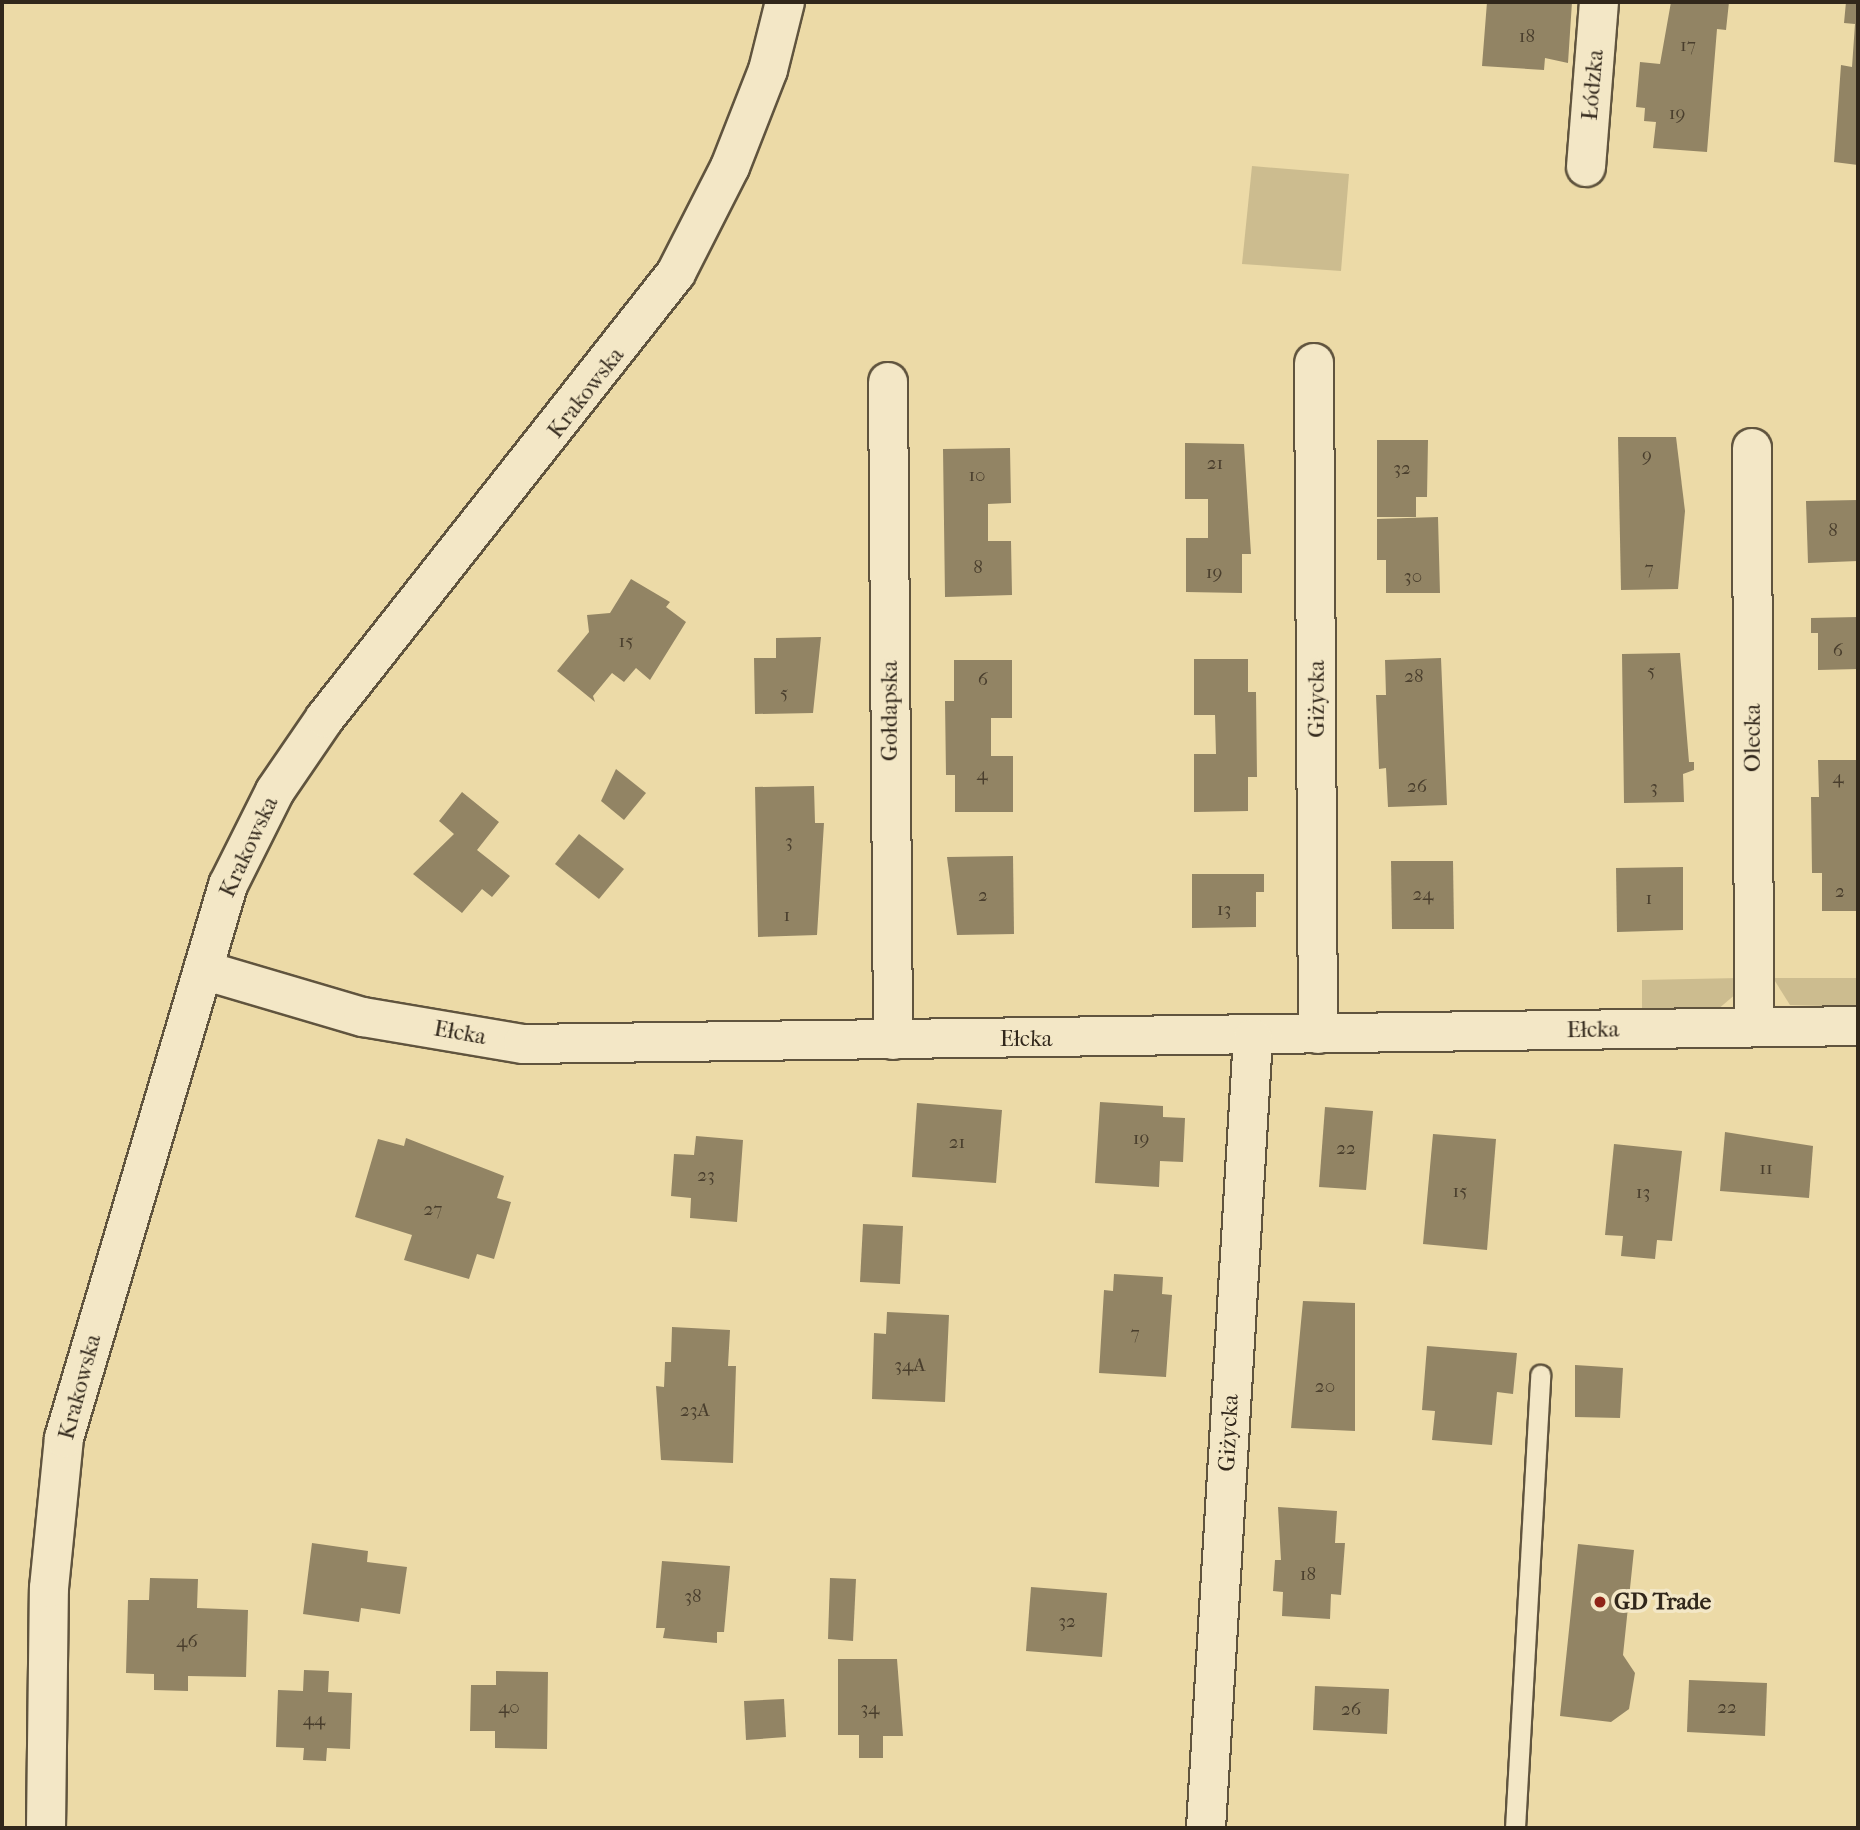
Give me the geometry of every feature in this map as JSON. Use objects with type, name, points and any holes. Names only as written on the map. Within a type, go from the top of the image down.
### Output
[{"type":"street","name":"Krakowska","points":[[46,1828],[49,1588],[64,1438],[228,885],[275,791],[676,273],[730,167],[768,70],[785,2]]},
{"type":"street","name":"Łódzka","points":[[1586,167],[1599,2]]},
{"type":"street","name":"Giżycka","points":[[1314,363],[1318,1034]]},
{"type":"street","name":"Gołdapska","points":[[888,382],[893,1040]]},
{"type":"street","name":"Olecka","points":[[1752,448],[1754,1027]]},
{"type":"street","name":"Ełcka","points":[[202,970],[363,1017],[523,1044],[1253,1038],[1318,1034],[1858,1026]]},
{"type":"street","name":"Giżycka","points":[[1206,1828],[1253,1038]]},
{"type":"lane","points":[[1515,1828],[1540,1375]]},
{"type":"shaded area","points":[[1252,166],[1349,174],[1341,271],[1242,264]]},
{"type":"shaded area","points":[[1739,978],[1737,993],[1717,1010],[1642,1012],[1642,980]]},
{"type":"shaded area","points":[[1773,978],[1858,978],[1858,1007],[1790,1005]]},
{"type":"building","points":[[1487,2],[1572,2],[1568,63],[1545,58],[1544,70],[1482,66]]},
{"type":"building","points":[[1671,2],[1729,2],[1726,30],[1717,29],[1707,152],[1653,148],[1656,122],[1644,121],[1645,108],[1636,107],[1640,62],[1660,64]]},
{"type":"building","points":[[1846,2],[1858,2],[1858,165],[1834,162],[1841,65],[1852,67],[1855,24],[1844,23]]},
{"type":"building","points":[[1618,437],[1676,437],[1685,511],[1678,589],[1621,590]]},
{"type":"building","points":[[1377,440],[1428,440],[1427,497],[1416,497],[1416,517],[1377,517]]},
{"type":"building","points":[[1185,443],[1244,444],[1251,554],[1242,554],[1242,593],[1186,592],[1186,538],[1208,538],[1208,499],[1185,499]]},
{"type":"building","points":[[1010,448],[1011,503],[988,504],[988,541],[1011,541],[1012,595],[945,597],[943,449]]},
{"type":"building","points":[[1858,500],[1858,561],[1808,563],[1806,501]]},
{"type":"building","points":[[1438,517],[1440,593],[1386,593],[1386,560],[1377,560],[1377,519]]},
{"type":"building","points":[[631,579],[670,602],[666,607],[686,622],[650,680],[636,668],[624,682],[612,673],[593,696],[595,702],[557,671],[589,632],[587,615],[610,613]]},
{"type":"building","points":[[1858,617],[1858,669],[1818,670],[1818,633],[1811,633],[1811,618]]},
{"type":"building","points":[[821,637],[813,713],[755,714],[754,658],[776,658],[776,638]]},
{"type":"building","points":[[1680,653],[1689,762],[1694,762],[1694,770],[1683,774],[1684,802],[1624,803],[1622,654]]},
{"type":"building","points":[[1441,658],[1447,805],[1388,807],[1386,768],[1379,769],[1376,695],[1386,695],[1385,660]]},
{"type":"building","points":[[1194,659],[1248,659],[1248,692],[1256,692],[1257,777],[1248,777],[1248,811],[1194,812],[1194,754],[1216,754],[1215,715],[1194,715]]},
{"type":"building","points":[[954,660],[1012,660],[1012,718],[991,718],[991,756],[1013,756],[1013,812],[955,812],[955,775],[946,775],[945,701],[954,701]]},
{"type":"building","points":[[1818,760],[1858,760],[1858,911],[1822,911],[1822,873],[1812,873],[1811,797],[1819,797]]},
{"type":"building","points":[[616,769],[646,793],[624,820],[601,801]]},
{"type":"building","points":[[814,786],[815,823],[824,823],[817,935],[758,937],[755,787]]},
{"type":"building","points":[[462,792],[499,822],[477,850],[510,876],[492,897],[482,889],[462,913],[413,874],[454,834],[439,821]]},
{"type":"building","points":[[579,834],[624,869],[599,899],[555,864]]},
{"type":"building","points":[[1013,856],[1014,934],[957,935],[947,857]]},
{"type":"building","points":[[1391,861],[1453,861],[1454,929],[1392,929]]},
{"type":"building","points":[[1683,867],[1683,930],[1617,932],[1616,868]]},
{"type":"building","points":[[1192,874],[1264,874],[1264,892],[1256,892],[1256,927],[1192,928]]},
{"type":"building","points":[[1100,1102],[1163,1106],[1163,1117],[1185,1118],[1183,1162],[1160,1161],[1159,1187],[1095,1183]]},
{"type":"building","points":[[917,1103],[1002,1110],[996,1183],[912,1177]]},
{"type":"building","points":[[1325,1107],[1373,1111],[1366,1190],[1319,1187]]},
{"type":"building","points":[[1725,1132],[1813,1146],[1809,1198],[1720,1191]]},
{"type":"building","points":[[1433,1134],[1496,1139],[1487,1250],[1423,1244]]},
{"type":"building","points":[[696,1136],[743,1140],[737,1222],[690,1218],[691,1198],[671,1196],[674,1154],[694,1155]]},
{"type":"building","points":[[406,1138],[504,1176],[497,1198],[511,1202],[494,1259],[477,1254],[469,1279],[404,1260],[412,1235],[355,1217],[378,1139],[404,1146]]},
{"type":"building","points":[[1614,1144],[1682,1151],[1672,1241],[1657,1240],[1655,1259],[1621,1256],[1623,1236],[1605,1235]]},
{"type":"building","points":[[863,1224],[903,1226],[900,1284],[860,1282]]},
{"type":"building","points":[[1114,1274],[1163,1277],[1162,1294],[1172,1295],[1166,1377],[1099,1373],[1104,1290],[1113,1291]]},
{"type":"building","points":[[1303,1301],[1355,1303],[1355,1431],[1291,1428]]},
{"type":"building","points":[[887,1312],[949,1315],[945,1402],[872,1399],[874,1333],[886,1334]]},
{"type":"building","points":[[672,1327],[730,1330],[728,1366],[736,1366],[733,1463],[661,1460],[656,1386],[664,1387],[665,1362],[671,1362]]},
{"type":"building","points":[[1427,1346],[1517,1353],[1513,1394],[1497,1392],[1492,1445],[1432,1440],[1435,1411],[1422,1410]]},
{"type":"building","points":[[1575,1365],[1623,1368],[1620,1418],[1575,1417]]},
{"type":"building","points":[[1278,1507],[1337,1511],[1335,1543],[1345,1543],[1341,1595],[1331,1594],[1330,1619],[1282,1616],[1283,1592],[1273,1591],[1275,1560],[1281,1560]]},
{"type":"building","points":[[312,1543],[368,1551],[367,1562],[407,1567],[400,1614],[361,1608],[359,1622],[303,1614]]},
{"type":"building","name":"GD Trade","points":[[1578,1544],[1634,1550],[1623,1655],[1635,1673],[1629,1709],[1611,1722],[1560,1716]]},
{"type":"building","points":[[662,1561],[730,1566],[724,1632],[717,1632],[717,1643],[663,1638],[665,1628],[656,1628]]},
{"type":"building","points":[[150,1578],[198,1579],[197,1608],[248,1610],[246,1677],[188,1676],[188,1691],[154,1690],[154,1674],[126,1673],[128,1600],[149,1600]]},
{"type":"building","points":[[830,1578],[856,1579],[853,1641],[828,1639]]},
{"type":"building","points":[[1031,1587],[1107,1593],[1102,1657],[1026,1651]]},
{"type":"building","points":[[838,1659],[897,1659],[903,1736],[883,1736],[883,1758],[859,1758],[859,1735],[838,1735]]},
{"type":"building","points":[[304,1670],[329,1671],[328,1692],[352,1693],[350,1749],[327,1748],[326,1761],[303,1760],[304,1748],[276,1747],[278,1690],[303,1691]]},
{"type":"building","points":[[496,1671],[548,1672],[547,1749],[495,1748],[495,1731],[470,1731],[471,1685],[496,1685]]},
{"type":"building","points":[[1689,1680],[1767,1683],[1765,1736],[1687,1732]]},
{"type":"building","points":[[1315,1686],[1389,1689],[1387,1734],[1313,1730]]},
{"type":"building","points":[[784,1699],[786,1737],[746,1740],[744,1701]]},
{"type":"place","name":"GD Trade","points":[[1600,1602]]}]
